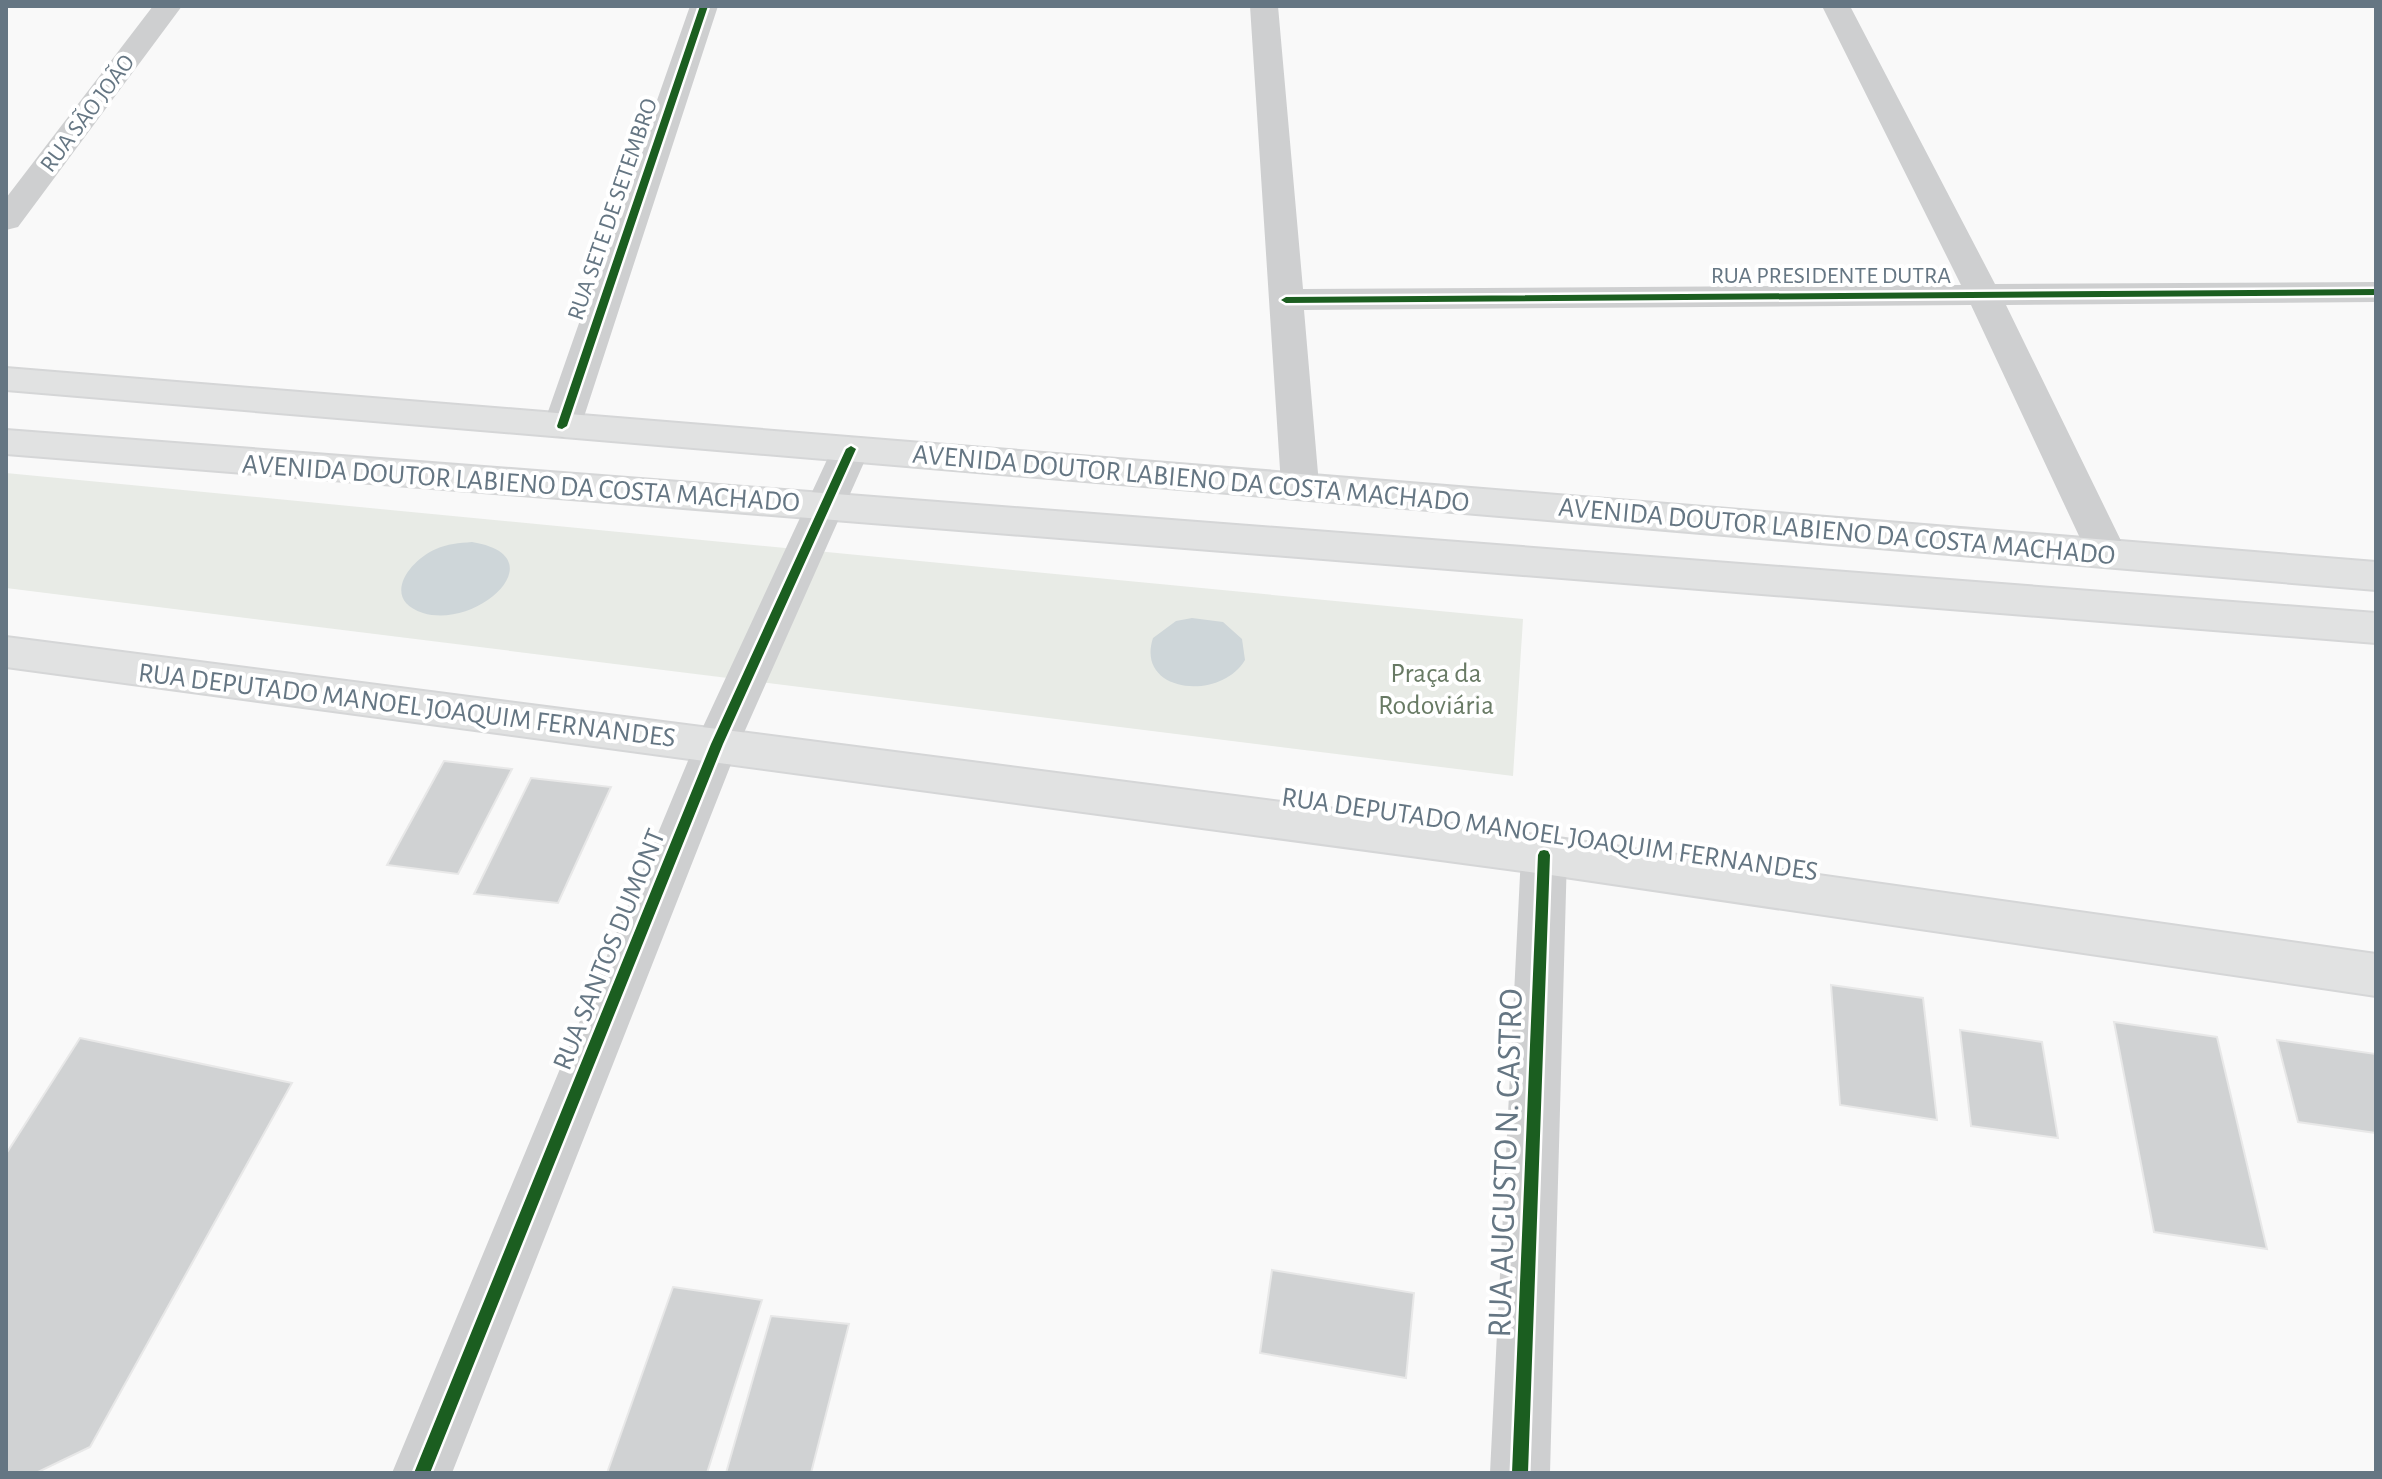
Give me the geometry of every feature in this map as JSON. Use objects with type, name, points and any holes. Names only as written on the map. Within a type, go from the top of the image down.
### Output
[{"type":"main road","name":"AVENIDA DOUTOR LABIENO DA COSTA MACHADO","points":[[6,379],[2376,576]]},
{"type":"main road","name":"AVENIDA DOUTOR LABIENO DA COSTA MACHADO","points":[[6,442],[2376,628]]},
{"type":"main road","name":"RUA DEPUTADO MANOEL JOAQUIM FERNANDES","points":[[6,652],[1544,855],[2376,975]]},
{"type":"street","name":"RUA SÃO JOÃO","points":[[6,220],[168,6]]},
{"type":"street","name":"RUA SETE DE SETEMBRO","points":[[562,426],[704,6]]},
{"type":"street","points":[[1264,6],[1300,485]]},
{"type":"street","points":[[1836,6],[1984,296],[2107,553]]},
{"type":"street","name":"RUA PRESIDENTE DUTRA","points":[[1286,300],[2376,292]]},
{"type":"street","name":"RUA SANTOS DUMONT","points":[[422,1473],[717,744],[851,449]]},
{"type":"street","name":"RUA AUGUSTO N. CASTRO","points":[[1520,1473],[1544,855]]},
{"type":"green space","name":"Praça da Rodoviária","points":[[6,473],[1523,619],[1513,776],[6,588]]},
{"type":"shaded area","points":[[472,542],[497,550],[508,561],[509,575],[500,589],[485,602],[466,611],[444,615],[423,613],[410,607],[403,599],[401,590],[403,581],[416,562],[440,547]]},
{"type":"shaded area","points":[[1192,618],[1223,622],[1242,639],[1245,660],[1233,673],[1218,682],[1200,686],[1183,685],[1168,680],[1156,671],[1151,656],[1153,638],[1176,621]]},
{"type":"building","points":[[444,761],[512,769],[458,874],[387,865]]},
{"type":"building","points":[[531,778],[611,787],[558,903],[474,894]]},
{"type":"building","points":[[1831,985],[1923,998],[1937,1120],[1840,1105]]},
{"type":"building","points":[[2114,1022],[2217,1037],[2267,1249],[2154,1232]]},
{"type":"building","points":[[1960,1030],[2042,1042],[2058,1138],[1971,1126]]},
{"type":"building","points":[[80,1038],[292,1083],[90,1447],[36,1473],[6,1473],[6,1154]]},
{"type":"building","points":[[2277,1040],[2376,1054],[2376,1133],[2298,1122]]},
{"type":"building","points":[[1272,1270],[1414,1293],[1406,1378],[1260,1353]]},
{"type":"building","points":[[673,1287],[762,1300],[707,1473],[607,1473]]},
{"type":"building","points":[[771,1316],[849,1324],[811,1473],[726,1473]]},
{"type":"cycle path","points":[[562,426],[704,6]]},
{"type":"cycle path","points":[[1286,300],[2376,292]]},
{"type":"cycle path","points":[[422,1473],[717,744],[851,449]]},
{"type":"cycle path","points":[[1520,1473],[1544,855]]}]
